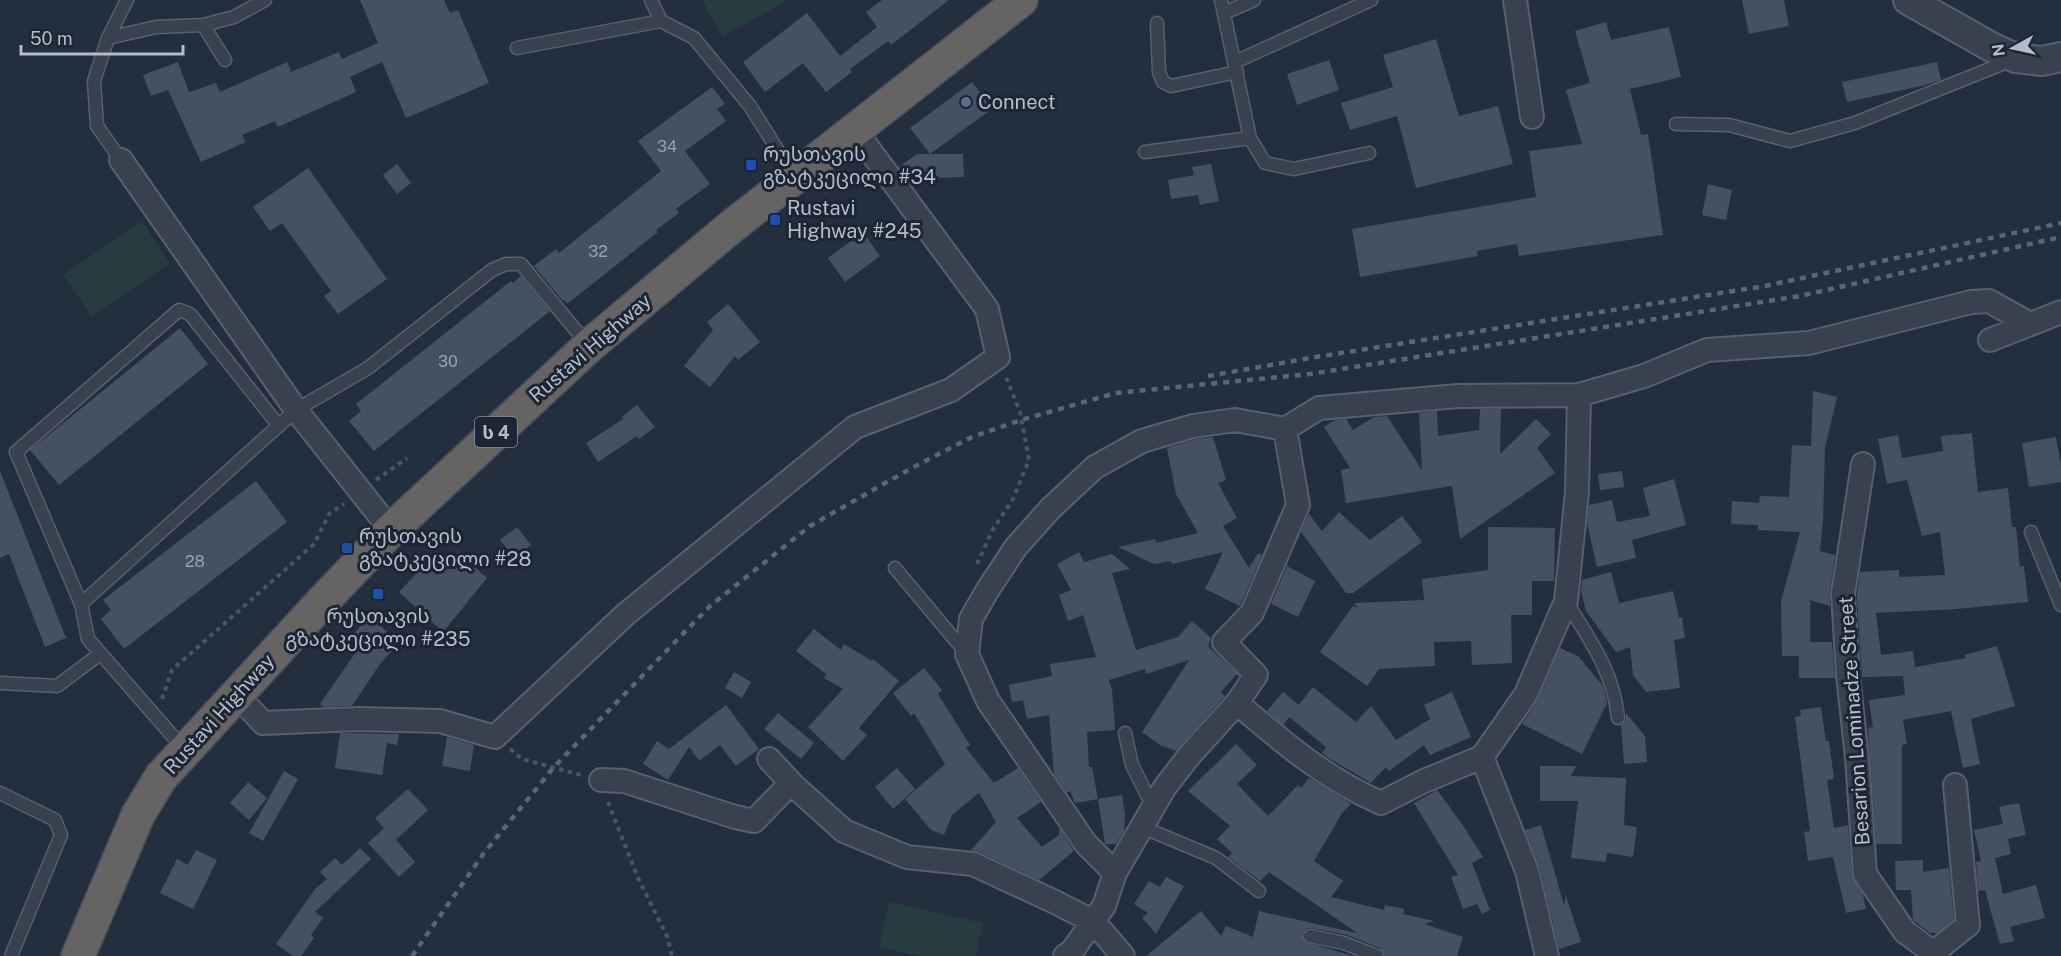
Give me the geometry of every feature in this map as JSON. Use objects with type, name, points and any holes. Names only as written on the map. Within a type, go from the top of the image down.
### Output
[{"type":"highway","name":"Rustavi Highway","points":[[78,956],[138,814],[161,777],[391,530],[589,346],[731,227],[1015,2]]},
{"type":"street","points":[[1515,0],[1532,117]]},
{"type":"street","points":[[1908,0],[1993,48],[2016,58],[2042,61],[2061,57]]},
{"type":"street","points":[[236,694],[263,723],[357,719],[440,721],[495,737],[626,614],[855,427],[951,390],[998,357],[987,309],[854,129]]},
{"type":"street","points":[[121,160],[296,410],[391,530]]},
{"type":"street","points":[[1115,873],[1086,844],[988,701],[967,654],[971,619],[1016,547],[1051,508],[1095,467],[1142,441],[1193,426],[1235,420],[1285,429],[1319,408],[1458,396],[1580,395],[1644,376],[1707,350],[1809,343],[1971,302],[1989,301],[2030,324]]},
{"type":"street","points":[[1990,340],[2061,312]]},
{"type":"street","points":[[1237,703],[1282,742],[1354,792],[1381,803],[1424,781],[1482,757],[1526,694],[1566,601],[1577,492],[1580,395]]},
{"type":"street","points":[[1070,954],[1104,906],[1115,873],[1165,787],[1237,703],[1256,675],[1224,642],[1252,612],[1298,505],[1285,429]]},
{"type":"street","name":"Besarion Lominadze Street","points":[[1863,464],[1843,594],[1864,874],[1905,932],[1936,954]]},
{"type":"street","points":[[1482,757],[1527,871],[1547,956]]},
{"type":"street","points":[[769,759],[791,783],[844,831],[907,857],[973,864],[1094,922],[1123,956]]},
{"type":"street","points":[[601,780],[624,781],[754,821],[791,783]]},
{"type":"street","points":[[1936,954],[1968,926],[1955,785]]},
{"type":"lane","points":[[121,160],[97,126],[94,81],[108,38],[127,0]]},
{"type":"lane","points":[[108,38],[156,27],[203,25],[234,17],[265,0]]},
{"type":"lane","points":[[651,0],[661,21],[694,38],[750,106],[794,177]]},
{"type":"lane","points":[[1221,0],[1250,138],[1265,163],[1294,169],[1369,153]]},
{"type":"lane","points":[[1224,13],[1254,0]]},
{"type":"lane","points":[[1157,23],[1159,72],[1163,82],[1171,86],[1236,67],[1371,0]]},
{"type":"lane","points":[[517,48],[661,21]]},
{"type":"lane","points":[[203,25],[225,60]]},
{"type":"lane","points":[[1676,124],[1729,125],[1790,141],[1855,123],[2016,58]]},
{"type":"lane","points":[[1145,152],[1250,138]]},
{"type":"lane","points":[[81,604],[296,410],[368,368],[492,270],[506,264],[521,264],[589,346]]},
{"type":"lane","points":[[184,750],[88,639],[81,604],[16,452],[179,310],[190,314],[279,426]]},
{"type":"lane","points":[[2031,532],[2061,605]]},
{"type":"lane","points":[[896,568],[967,654]]},
{"type":"lane","points":[[1566,601],[1605,667],[1616,698],[1618,718]]},
{"type":"lane","points":[[0,683],[57,686],[100,654]]},
{"type":"lane","points":[[1125,733],[1148,817],[1216,858],[1259,891]]},
{"type":"lane","points":[[0,793],[55,820],[61,835],[11,956]]},
{"type":"lane","points":[[1310,936],[1344,943],[1377,956]]},
{"type":"path","points":[[987,591],[976,565],[992,531],[1013,499],[1029,460],[1020,412],[998,357]]},
{"type":"path","points":[[361,492],[407,458]]},
{"type":"path","points":[[495,737],[522,759],[601,780],[638,878],[667,936],[672,956]]},
{"type":"green space","points":[[702,0],[788,0],[722,37]]},
{"type":"green space","points":[[142,221],[170,263],[92,317],[63,275]]},
{"type":"green space","points":[[889,902],[983,923],[976,956],[920,956],[879,947]]},
{"type":"building","points":[[360,0],[444,0],[450,13],[458,10],[489,83],[406,118],[382,62],[350,77],[356,92],[278,127],[275,121],[242,135],[246,142],[201,162],[168,90],[151,96],[143,75],[178,62],[189,92],[216,83],[220,92],[287,62],[291,72],[339,52],[342,59],[378,43]]},
{"type":"building","points":[[882,0],[949,0],[891,45],[888,41],[850,69],[852,72],[826,92],[803,63],[765,92],[743,62],[807,13],[840,56],[877,27],[866,12]]},
{"type":"building","points":[[1742,0],[1784,0],[1789,26],[1749,34]]},
{"type":"building","points":[[1606,22],[1611,40],[1669,27],[1681,77],[1630,89],[1641,135],[1648,134],[1663,235],[1519,256],[1517,244],[1477,251],[1478,256],[1360,277],[1352,229],[1536,197],[1529,151],[1582,144],[1566,90],[1590,83],[1575,31]]},
{"type":"building","points":[[1436,39],[1459,116],[1498,106],[1513,164],[1416,188],[1397,116],[1350,130],[1341,103],[1393,87],[1383,55]]},
{"type":"building","points":[[1329,60],[1339,90],[1297,105],[1287,74]]},
{"type":"building","points":[[1937,62],[1941,80],[1847,102],[1842,82]]},
{"type":"building","points":[[972,82],[992,109],[930,154],[910,128]]},
{"type":"building","points":[[712,87],[725,104],[717,109],[726,121],[685,151],[710,184],[676,209],[679,213],[656,230],[658,232],[567,304],[534,266],[556,249],[559,253],[661,171],[638,141]]},
{"type":"building","points":[[917,154],[963,154],[964,177],[926,178],[914,187],[899,167]]},
{"type":"building","points":[[397,164],[411,183],[397,194],[383,175]]},
{"type":"building","points":[[1211,164],[1219,201],[1200,205],[1198,195],[1171,199],[1168,180],[1194,175],[1192,167]]},
{"type":"building","points":[[308,168],[387,279],[338,314],[324,296],[331,291],[282,223],[270,231],[253,207]]},
{"type":"building","points":[[1708,184],[1732,190],[1726,220],[1702,215]]},
{"type":"building","points":[[863,232],[880,256],[845,282],[828,258]]},
{"type":"building","points":[[521,276],[550,311],[374,451],[349,421],[361,411],[356,404],[511,281],[513,283]]},
{"type":"building","points":[[728,304],[760,342],[738,360],[735,356],[710,387],[684,366],[713,330],[707,322]]},
{"type":"building","points":[[180,328],[208,364],[59,485],[30,450]]},
{"type":"building","points":[[1813,391],[1837,397],[1825,447],[1820,551],[1835,555],[1830,606],[1810,600],[1810,642],[1832,642],[1835,678],[1799,678],[1799,656],[1782,656],[1781,601],[1800,532],[1758,530],[1758,525],[1731,524],[1732,501],[1759,503],[1760,496],[1789,497],[1792,445],[1811,446]]},
{"type":"building","points":[[637,405],[655,427],[639,439],[637,436],[598,462],[586,443],[623,419],[622,417]]},
{"type":"building","points":[[1480,409],[1501,409],[1500,454],[1536,419],[1551,434],[1537,448],[1555,473],[1460,539],[1452,486],[1346,503],[1341,470],[1350,468],[1324,427],[1335,420],[1346,419],[1353,430],[1374,417],[1387,416],[1422,470],[1419,413],[1437,411],[1438,436],[1479,430]]},
{"type":"building","points":[[1972,433],[1978,492],[2008,488],[2012,527],[2016,527],[2020,567],[2024,566],[2028,602],[1876,613],[1881,655],[1913,651],[1915,667],[1966,658],[1965,655],[1997,646],[2015,706],[1971,719],[1980,764],[1963,768],[1951,711],[1903,720],[1907,744],[1902,745],[1902,844],[1876,844],[1868,728],[1873,727],[1869,700],[1905,695],[1903,676],[1862,677],[1857,595],[1860,572],[1899,570],[1899,577],[1945,575],[1940,532],[1922,536],[1907,480],[1887,484],[1878,439],[1898,435],[1902,458],[1943,451],[1941,436]]},
{"type":"building","points":[[1213,437],[1226,480],[1218,483],[1237,518],[1223,526],[1249,568],[1258,553],[1262,555],[1240,606],[1205,589],[1223,552],[1172,564],[1171,561],[1154,564],[1118,547],[1155,539],[1156,543],[1198,533],[1176,494],[1167,448],[1196,439]]},
{"type":"building","points":[[2056,437],[2061,482],[2029,487],[2022,443]]},
{"type":"building","points":[[0,471],[66,638],[45,647],[9,554],[0,558]]},
{"type":"building","points":[[1622,471],[1624,487],[1600,490],[1598,474]]},
{"type":"building","points":[[1674,479],[1686,525],[1632,540],[1636,558],[1597,567],[1587,523],[1589,505],[1612,500],[1617,522],[1650,516],[1643,488]]},
{"type":"building","points":[[256,481],[287,522],[124,649],[101,619],[111,610],[103,600]]},
{"type":"building","points":[[1339,512],[1370,540],[1402,516],[1422,542],[1353,593],[1346,593],[1301,532],[1309,514],[1322,531]]},
{"type":"building","points":[[517,527],[531,545],[515,558],[500,540]]},
{"type":"building","points":[[1488,527],[1555,528],[1554,581],[1532,581],[1532,615],[1511,615],[1512,663],[1472,665],[1471,641],[1434,642],[1435,666],[1379,669],[1367,686],[1320,652],[1353,606],[1358,609],[1354,603],[1424,600],[1422,579],[1488,570]]},
{"type":"building","points":[[458,552],[487,578],[443,632],[399,592],[425,564],[437,575]]},
{"type":"building","points":[[1079,552],[1084,562],[1112,554],[1130,569],[1112,573],[1136,650],[1178,637],[1192,621],[1211,638],[1208,646],[1237,674],[1221,692],[1225,696],[1176,751],[1160,745],[1142,732],[1189,660],[1146,674],[1145,669],[1109,680],[1115,730],[1087,732],[1089,767],[1092,767],[1098,799],[1075,803],[1070,791],[1067,793],[1054,774],[1049,715],[1027,719],[1023,700],[1012,702],[1009,685],[1052,676],[1050,664],[1096,657],[1083,615],[1068,621],[1059,595],[1071,590],[1057,564]]},
{"type":"building","points":[[1287,566],[1315,581],[1298,617],[1271,604]]},
{"type":"building","points":[[1611,572],[1619,603],[1673,591],[1679,618],[1682,617],[1685,638],[1674,640],[1680,688],[1646,692],[1633,675],[1630,647],[1616,652],[1586,611],[1581,591],[1582,580]]},
{"type":"building","points":[[370,616],[399,643],[380,664],[352,706],[323,707],[320,704],[358,649],[348,640]]},
{"type":"building","points":[[814,629],[841,650],[844,644],[872,661],[873,659],[899,681],[859,728],[867,735],[843,761],[808,727],[843,689],[824,678],[826,674],[796,651]]},
{"type":"building","points":[[1560,648],[1578,656],[1603,686],[1607,703],[1582,754],[1522,724],[1538,700]]},
{"type":"building","points":[[924,668],[942,690],[938,694],[970,745],[966,748],[994,783],[1018,768],[1041,802],[1017,818],[1042,847],[1059,835],[1059,828],[1074,851],[1039,880],[971,850],[996,822],[979,793],[952,815],[944,835],[931,830],[905,799],[945,764],[914,713],[911,716],[893,693]]},
{"type":"building","points":[[734,672],[751,682],[742,698],[725,688]]},
{"type":"building","points":[[1313,687],[1356,722],[1371,706],[1396,740],[1430,719],[1424,705],[1452,692],[1471,737],[1430,755],[1424,745],[1389,771],[1386,767],[1371,783],[1322,753],[1326,747],[1289,717]]},
{"type":"building","points":[[1283,692],[1299,705],[1283,725],[1267,711]]},
{"type":"building","points":[[726,705],[759,749],[736,766],[720,745],[699,761],[689,747],[668,780],[643,764],[657,741],[669,749]]},
{"type":"building","points":[[1821,707],[1826,741],[1829,741],[1834,779],[1827,780],[1834,828],[1848,825],[1852,875],[1863,895],[1866,909],[1846,913],[1833,857],[1808,861],[1804,832],[1810,831],[1795,717],[1801,716],[1800,710]]},
{"type":"building","points":[[778,713],[814,743],[801,759],[764,729]]},
{"type":"building","points":[[1626,713],[1645,736],[1647,762],[1624,764],[1621,725],[1626,720]]},
{"type":"building","points":[[340,733],[399,734],[397,745],[387,743],[382,775],[335,768]]},
{"type":"building","points":[[447,737],[474,745],[470,771],[442,766]]},
{"type":"building","points":[[1236,744],[1257,765],[1237,784],[1268,816],[1298,785],[1301,788],[1309,778],[1351,804],[1342,813],[1314,861],[1343,881],[1331,897],[1384,910],[1385,905],[1404,909],[1403,914],[1434,921],[1424,924],[1463,937],[1457,956],[1385,956],[1380,948],[1347,935],[1307,928],[1302,934],[1305,942],[1354,956],[1146,956],[1201,911],[1221,936],[1226,926],[1253,937],[1259,911],[1357,933],[1269,872],[1260,881],[1228,857],[1232,853],[1217,839],[1230,826],[1188,791]]},
{"type":"building","points":[[1540,766],[1576,766],[1571,776],[1626,778],[1624,825],[1637,827],[1633,857],[1607,853],[1606,862],[1571,858],[1578,801],[1540,801]]},
{"type":"building","points":[[897,768],[915,789],[893,809],[875,787]]},
{"type":"building","points":[[284,771],[298,779],[263,841],[249,833]]},
{"type":"building","points":[[248,782],[267,798],[249,820],[230,803]]},
{"type":"building","points":[[408,789],[428,810],[396,840],[415,862],[399,877],[368,843],[384,828],[375,818]]},
{"type":"building","points":[[1437,790],[1483,857],[1472,863],[1490,910],[1482,914],[1477,904],[1463,909],[1451,877],[1458,875],[1414,803]]},
{"type":"building","points":[[1122,795],[1125,814],[1124,831],[1116,844],[1105,844],[1098,799]]},
{"type":"building","points":[[2019,803],[2026,835],[2008,839],[2011,854],[1995,858],[2003,894],[2036,885],[2045,918],[2010,927],[2014,941],[2000,944],[1985,890],[1978,891],[1976,862],[1981,861],[1974,830],[2003,824],[1999,807]]},
{"type":"building","points":[[1541,825],[1564,905],[1566,896],[1581,942],[1559,949],[1540,868],[1525,830]]},
{"type":"building","points":[[360,848],[371,859],[315,912],[323,918],[311,935],[314,938],[301,956],[293,956],[276,944],[315,889],[327,879],[320,872],[335,858],[342,865]]},
{"type":"building","points":[[196,850],[217,860],[193,909],[160,893],[177,859],[188,865]]},
{"type":"building","points":[[1923,860],[1923,872],[1949,868],[1954,919],[1937,933],[1930,933],[1913,920],[1911,890],[1896,890],[1895,861]]},
{"type":"building","points":[[1166,877],[1184,886],[1156,934],[1142,918],[1148,913],[1134,904],[1149,881],[1160,887]]},
{"type":"railway","points":[[1208,376],[1765,286],[2061,223]]},
{"type":"railway","points":[[412,956],[484,853],[554,767],[709,607],[810,526],[910,469],[972,437],[1021,420],[1116,393],[1310,374],[1800,296],[2061,237]]},
{"type":"place","name":"Connect","points":[[966,102]]},
{"type":"place","name":"რუსთავის გზატკეცილი #34","points":[[751,165]]},
{"type":"place","name":"Rustavi Highway #245","points":[[775,220]]},
{"type":"place","name":"რუსთავის გზატკეცილი #28","points":[[347,548]]},
{"type":"place","name":"რუსთავის გზატკეცილი #235","points":[[378,594]]}]
